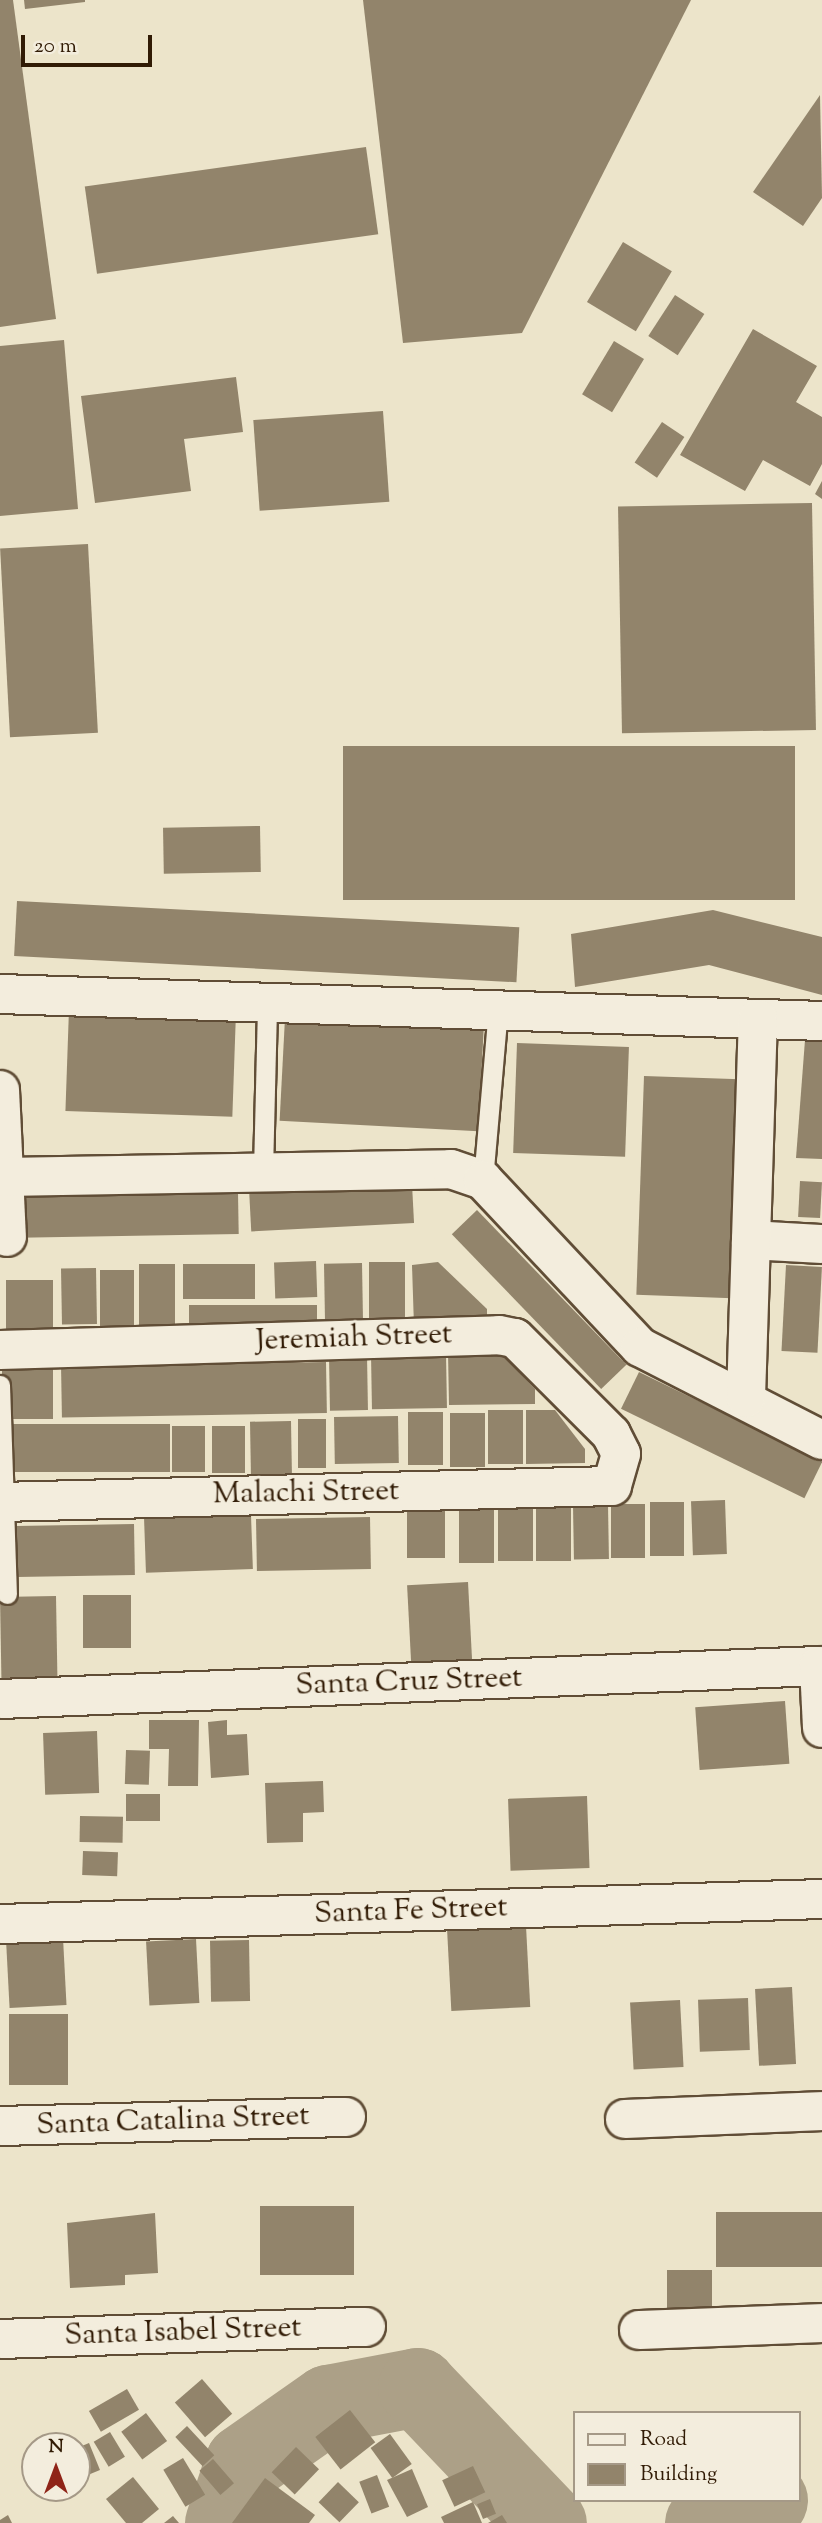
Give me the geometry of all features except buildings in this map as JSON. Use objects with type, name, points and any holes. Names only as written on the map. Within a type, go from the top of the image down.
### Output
[{"type":"street","points":[[0,994],[822,1021]]},
{"type":"street","points":[[746,1398],[758,1019]]},
{"type":"street","points":[[0,1090],[7,1237]]},
{"type":"street","points":[[4,1177],[451,1169],[483,1180],[640,1347],[816,1429]]},
{"type":"street","points":[[751,1240],[822,1244]]},
{"type":"street","name":"Jeremiah Street","points":[[0,1350],[499,1335],[515,1338],[611,1434],[621,1454],[612,1486]]},
{"type":"street","name":"Malachi Street","points":[[2,1502],[612,1486]]},
{"type":"street","name":"Santa Cruz Street","points":[[0,1699],[819,1666],[822,1728]]},
{"type":"street","name":"Santa Fe Street","points":[[0,1924],[822,1899]]},
{"type":"street","points":[[625,2119],[822,2111]]},
{"type":"street","name":"Santa Catalina Street","points":[[0,2126],[346,2117]]},
{"type":"street","points":[[639,2330],[822,2323]]},
{"type":"street","name":"Santa Isabel Street","points":[[0,2339],[366,2327]]},
{"type":"lane","points":[[263,1171],[267,1002]]},
{"type":"lane","points":[[483,1180],[498,1010]]},
{"type":"lane","points":[[0,1385],[7,1594]]},
{"type":"waterway","points":[[224,2523],[244,2463],[328,2404],[417,2387],[547,2523]]},
{"type":"waterway","points":[[704,2523],[762,2502]]}]
